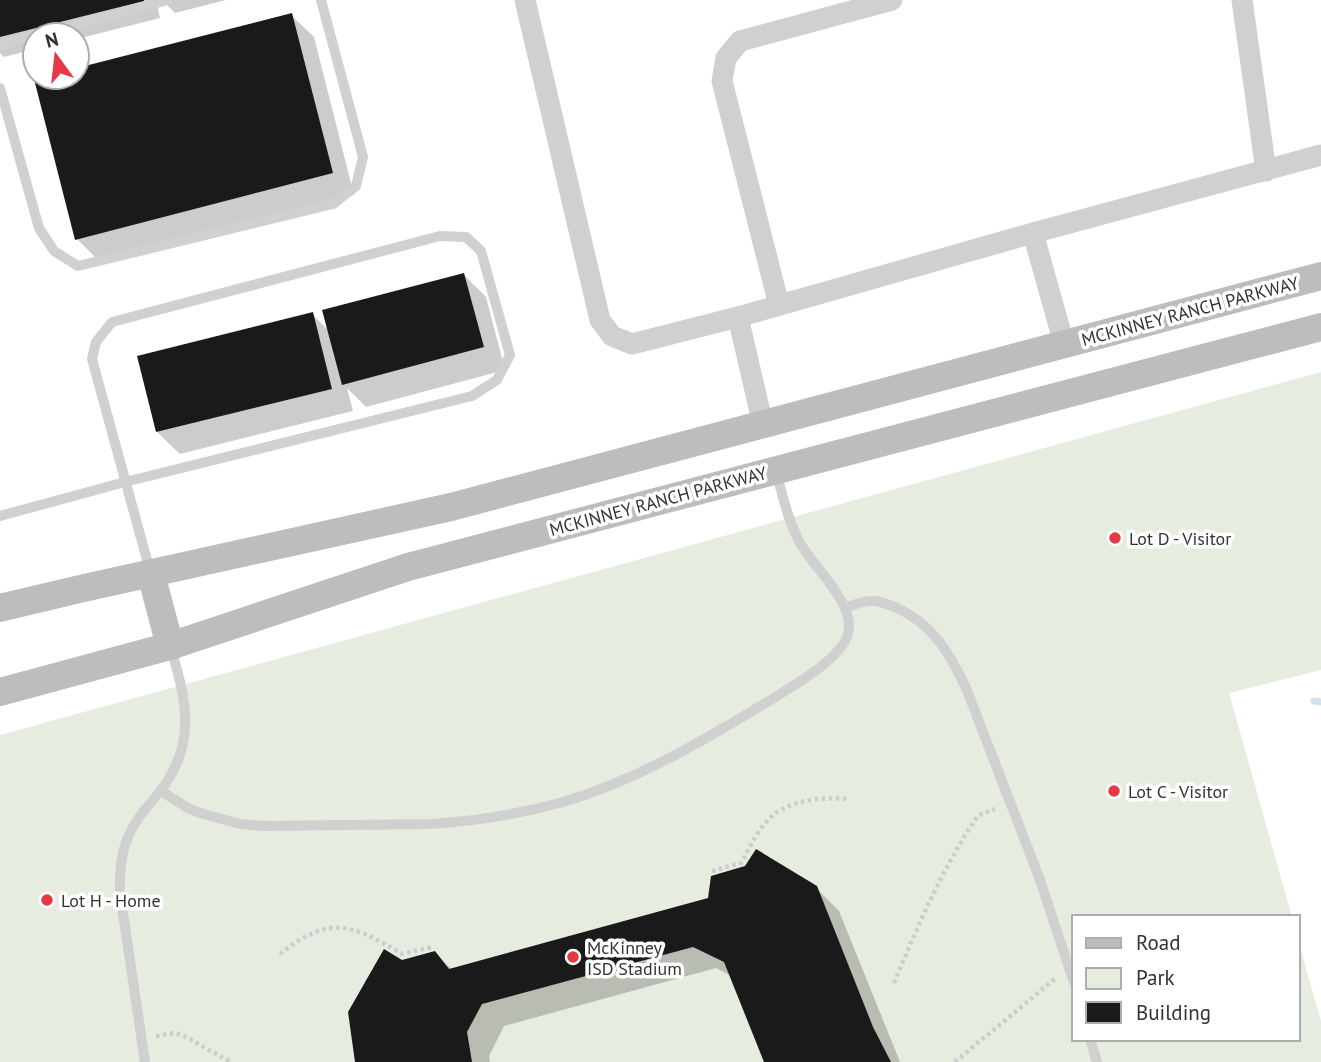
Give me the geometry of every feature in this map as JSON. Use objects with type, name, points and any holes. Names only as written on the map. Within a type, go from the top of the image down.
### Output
[{"type":"main road","name":"MCKINNEY RANCH PARKWAY","points":[[0,608],[451,508],[1321,276]]},
{"type":"main road","name":"MCKINNEY RANCH PARKWAY","points":[[0,692],[170,646],[408,567],[1321,327]]},
{"type":"main road","points":[[763,425],[775,470]]},
{"type":"main road","points":[[151,574],[170,646]]},
{"type":"street","points":[[525,0],[600,320],[612,335],[632,344],[1321,155]]},
{"type":"street","points":[[779,305],[722,81],[726,58],[740,41],[891,0]]},
{"type":"street","points":[[1242,0],[1266,171]]},
{"type":"street","points":[[1033,233],[1064,344]]},
{"type":"street","points":[[738,317],[763,425]]},
{"type":"lane","points":[[89,21],[168,0]]},
{"type":"lane","points":[[0,88],[39,228],[54,251],[78,266],[333,204],[356,186],[363,157],[321,0]]},
{"type":"lane","points":[[0,45],[21,39]]},
{"type":"lane","points":[[0,516],[125,482],[472,396],[497,380],[510,355],[481,251],[466,237],[440,236],[112,322],[96,342],[92,359],[125,482],[151,574]]},
{"type":"lane","points":[[161,791],[188,808],[240,824],[262,826],[458,822],[508,815],[563,802],[620,781],[682,752],[809,676],[826,662],[848,635],[845,608],[800,543],[775,470]]},
{"type":"lane","points":[[845,608],[863,602],[878,601],[907,613],[934,634],[956,665],[1052,912],[1072,975]]},
{"type":"lane","points":[[145,1062],[120,893],[121,857],[132,827],[171,777],[182,747],[186,718],[184,693],[170,646]]},
{"type":"lane","points":[[1091,1041],[1097,1062]]},
{"type":"path","points":[[712,871],[741,863],[768,819],[789,805],[812,799],[848,799]]},
{"type":"path","points":[[894,982],[932,894],[967,831],[979,816],[1011,803]]},
{"type":"path","points":[[279,954],[314,932],[336,928],[359,930],[402,954],[432,947]]},
{"type":"path","points":[[955,1062],[1056,978],[1072,978]]},
{"type":"path","points":[[141,1038],[175,1033],[232,1062]]},
{"type":"green space","points":[[1321,372],[1321,670],[1229,693],[1291,915],[1072,915],[1072,1041],[1300,1041],[1300,947],[1321,1021],[1321,1062],[0,1062],[0,735]]},
{"type":"building","points":[[0,0],[144,0],[64,21],[21,21],[21,32],[0,37]]},
{"type":"building","points":[[292,13],[333,173],[75,240],[37,91],[91,91],[91,64]]},
{"type":"building","points":[[464,273],[484,347],[342,385],[322,310]]},
{"type":"building","points":[[313,312],[332,389],[156,432],[137,356]]},
{"type":"building","name":"McKinney ISD Stadium","points":[[756,849],[817,886],[873,1027],[891,1062],[764,1062],[724,962],[693,947],[482,1004],[467,1032],[472,1062],[355,1062],[348,1012],[384,949],[402,960],[435,951],[449,969],[708,898],[711,876],[745,866]]},
{"type":"waterway","points":[[1314,701],[1321,702]]},
{"type":"place","name":"Lot D - Visitor","points":[[1115,538]]},
{"type":"place","name":"Lot C - Visitor","points":[[1114,791]]},
{"type":"place","name":"Lot H - Home","points":[[47,900]]},
{"type":"place","name":"McKinney ISD Stadium","points":[[573,957]]}]
